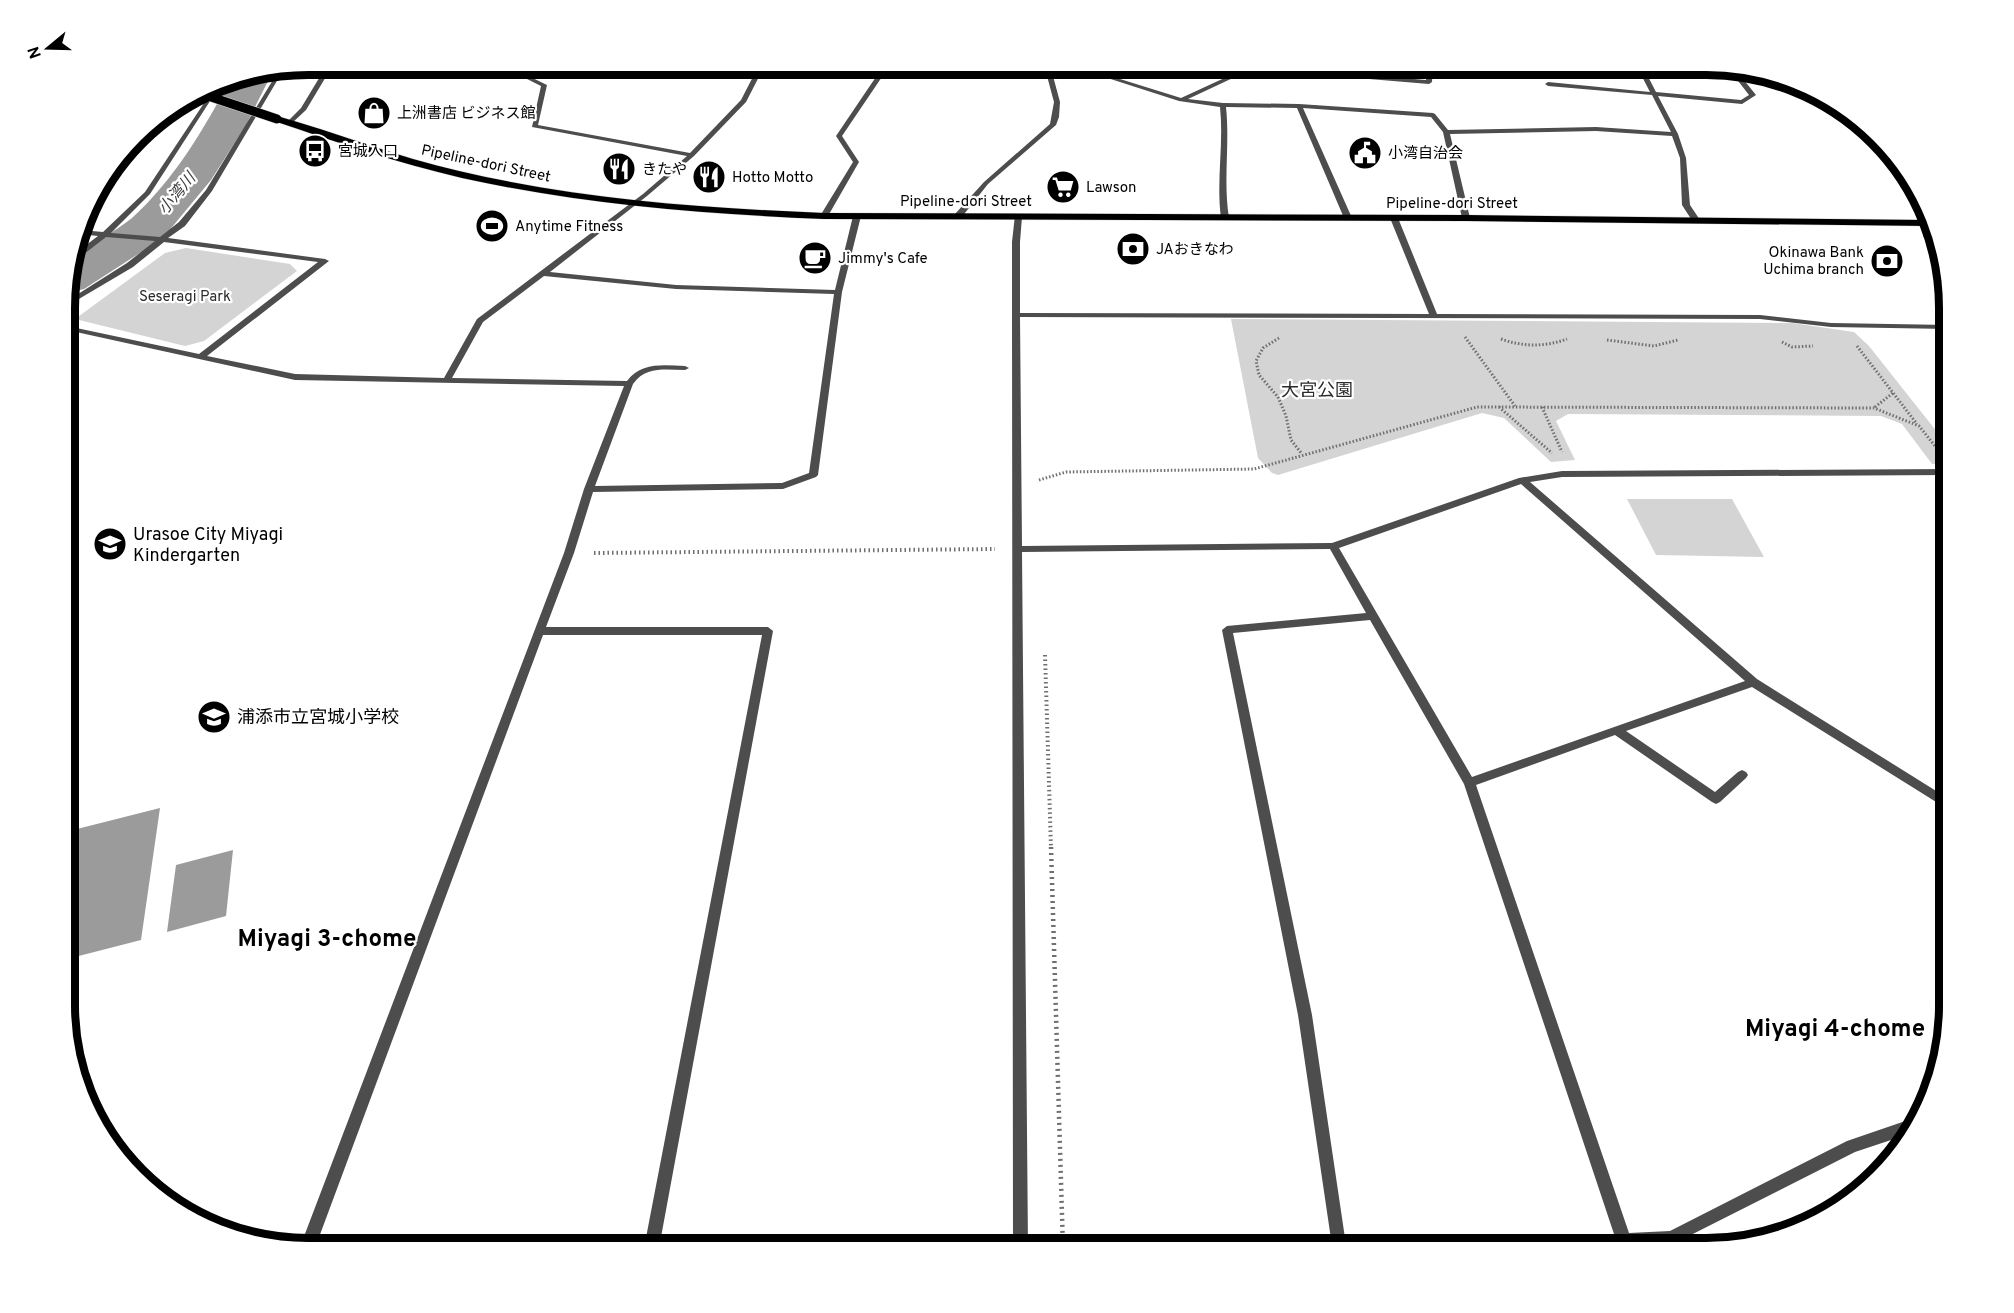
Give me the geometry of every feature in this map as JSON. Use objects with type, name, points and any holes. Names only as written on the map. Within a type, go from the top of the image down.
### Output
[{"type":"main road","name":"Pipeline-dori Street","points":[[210,97],[424,165],[484,180],[546,192],[634,204],[747,213],[824,216],[1466,218],[1923,223]]},
{"type":"street","points":[[288,123],[304,109],[324,75]]},
{"type":"street","points":[[525,75],[543,84],[534,126],[692,155]]},
{"type":"street","points":[[446,381],[480,321],[634,204],[692,155],[744,100],[756,75]]},
{"type":"street","points":[[824,216],[856,162],[839,136],[880,75]]},
{"type":"street","points":[[958,216],[986,183],[1053,125],[1058,115],[1058,92],[1051,75]]},
{"type":"street","points":[[1104,75],[1181,100],[1223,105],[1299,106],[1433,115],[1446,132],[1466,218]]},
{"type":"street","points":[[1181,100],[1236,75]]},
{"type":"street","points":[[1344,75],[1429,82],[1429,75]]},
{"type":"street","points":[[1644,75],[1675,134],[1683,158],[1686,205],[1696,220]]},
{"type":"street","points":[[75,299],[130,265],[182,224],[210,191],[278,77]]},
{"type":"street","points":[[1548,84],[1742,102],[1753,95],[1738,77]]},
{"type":"street","points":[[82,251],[132,210],[148,193],[212,96]]},
{"type":"street","points":[[1223,105],[1226,125],[1221,197],[1226,218]]},
{"type":"street","points":[[1299,106],[1348,218]]},
{"type":"street","points":[[1446,132],[1596,129],[1675,134]]},
{"type":"street","points":[[589,489],[783,486],[813,475],[838,292],[857,216]]},
{"type":"street","points":[[1018,217],[1016,315],[1020,1238]]},
{"type":"street","points":[[1394,218],[1434,317]]},
{"type":"street","points":[[87,233],[326,261],[200,357]]},
{"type":"street","points":[[542,273],[676,287],[838,292]]},
{"type":"street","points":[[1016,315],[1760,317],[1851,325],[1939,327]]},
{"type":"street","points":[[75,330],[295,377],[629,384]]},
{"type":"street","points":[[311,1238],[540,631],[569,553],[589,489],[629,384],[635,373],[647,368],[685,369]]},
{"type":"street","points":[[1017,549],[1334,546],[1522,480],[1567,474],[1939,472]]},
{"type":"street","points":[[1522,480],[1753,682],[1939,800]]},
{"type":"street","points":[[1334,546],[1470,783],[1623,1238]]},
{"type":"street","points":[[1338,1238],[1305,1016],[1227,630],[1374,616]]},
{"type":"street","points":[[540,631],[768,631],[654,1238]]},
{"type":"street","points":[[1470,783],[1753,682]]},
{"type":"street","points":[[1616,730],[1716,799],[1742,775]]},
{"type":"street","points":[[1671,1238],[1852,1146],[1904,1128]]},
{"type":"path","points":[[1456,317],[1466,342],[1515,406]]},
{"type":"path","points":[[1851,325],[1864,339],[1857,346],[1918,426]]},
{"type":"path","points":[[1282,337],[1263,348],[1256,361],[1259,375],[1278,397],[1286,416],[1291,440],[1302,454]]},
{"type":"path","points":[[1874,408],[1893,393]]},
{"type":"path","points":[[1499,407],[1550,453],[1557,454],[1562,452],[1542,407]]},
{"type":"path","points":[[569,553],[1017,549]]},
{"type":"green space","name":"Seseragi Park","points":[[186,248],[290,264],[297,271],[204,341],[185,346],[75,319],[165,253]]},
{"type":"green space","name":"大宮公園","points":[[1231,319],[1792,323],[1854,332],[1869,346],[1939,434],[1939,464],[1932,464],[1902,424],[1881,416],[1568,414],[1556,421],[1575,460],[1551,462],[1504,418],[1482,413],[1278,475],[1272,473],[1258,458]]},
{"type":"green space","points":[[1627,499],[1732,499],[1764,557],[1656,555]]},
{"type":"shaded area","points":[[160,808],[141,940],[75,957],[75,839],[77,829]]},
{"type":"shaded area","points":[[233,850],[226,916],[167,932],[176,865]]},
{"type":"waterway","name":"小湾川","points":[[78,272],[147,228],[189,180],[226,125],[248,83]]},
{"type":"place","name":"上洲書店 ビジネス館","points":[[374,113]]},
{"type":"place","name":"宮城入口","points":[[315,151]]},
{"type":"place","name":"小湾自治会","points":[[1365,153]]},
{"type":"place","name":"きたや","points":[[619,169]]},
{"type":"place","name":"Hotto Motto","points":[[709,177]]},
{"type":"place","name":"Lawson","points":[[1063,187]]},
{"type":"place","name":"Anytime Fitness","points":[[492,226]]},
{"type":"place","name":"JAおきなわ","points":[[1133,249]]},
{"type":"place","name":"Jimmy's Cafe","points":[[815,258]]},
{"type":"place","name":"Okinawa Bank Uchima branch","points":[[1887,261]]},
{"type":"place","name":"Urasoe City Miyagi Kindergarten","points":[[110,544]]},
{"type":"place","name":"浦添市立宮城小学校","points":[[214,717]]},
{"type":"district","name":"Miyagi 3-chome","points":[[327,938]]},
{"type":"district","name":"Miyagi 4-chome","points":[[1835,1028]]}]
